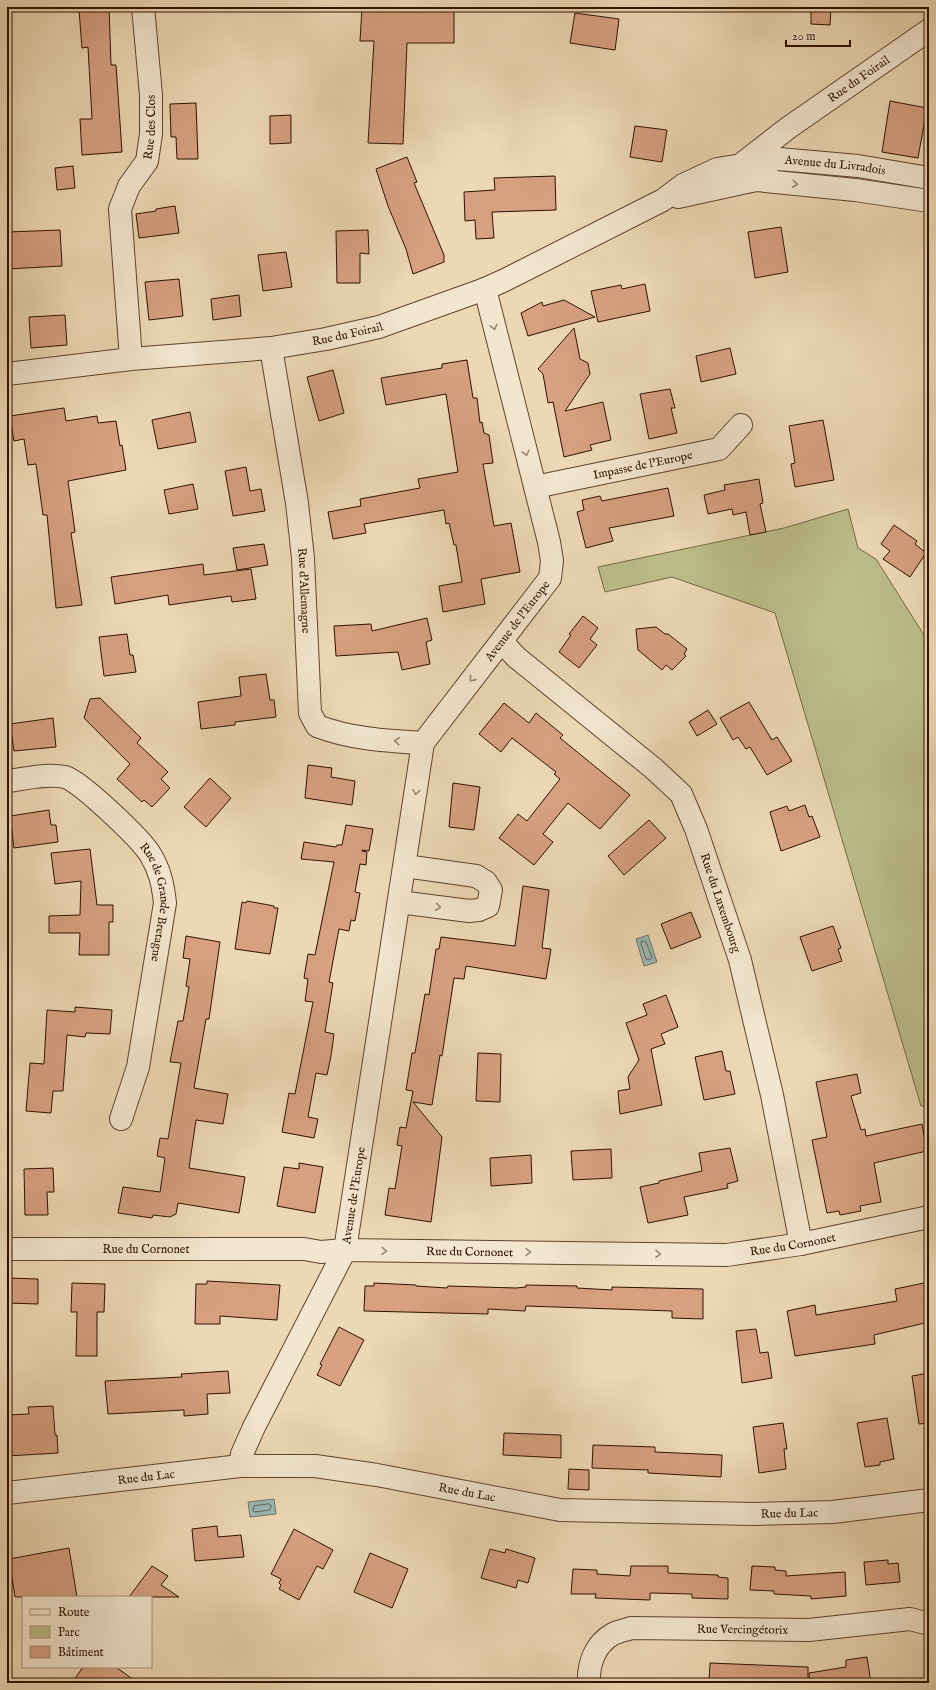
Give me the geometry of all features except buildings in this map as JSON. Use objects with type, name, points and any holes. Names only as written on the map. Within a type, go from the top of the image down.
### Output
[{"type":"street","name":"Rue des Clos","points":[[131,359],[120,209],[129,186],[147,161],[151,134],[151,95],[143,7]]},
{"type":"street","name":"Rue du Foirail","points":[[7,374],[131,359],[271,348],[326,339],[379,327],[485,289],[663,200],[749,172],[788,128],[929,30]]},
{"type":"street","points":[[749,172],[779,159],[788,128]]},
{"type":"street","name":"Avenue du Livradois","points":[[779,159],[858,166],[929,178]]},
{"type":"street","name":"Avenue du Livradois","points":[[749,172],[929,201]]},
{"type":"street","name":"Avenue de l'Europe","points":[[240,1466],[242,1454],[254,1427],[345,1250],[423,742],[502,642],[550,578],[552,561],[485,289]]},
{"type":"street","name":"Rue d'Allemagne","points":[[271,348],[297,503],[303,558],[310,713],[317,726],[332,732],[371,738],[423,742]]},
{"type":"street","name":"Impasse de l'Europe","points":[[535,487],[719,449],[741,425]]},
{"type":"street","name":"Rue du Luxembourg","points":[[502,642],[516,657],[654,768],[681,794],[696,829],[740,960],[772,1095],[801,1244]]},
{"type":"street","name":"Rue de Grande Bretagne","points":[[7,781],[49,776],[65,778],[80,785],[136,838],[150,854],[162,878],[165,903],[138,1067],[121,1120]]},
{"type":"street","points":[[399,902],[469,911],[479,910],[488,906],[491,890],[486,882],[476,876],[405,866]]},
{"type":"street","name":"Rue du Cornonet","points":[[7,1249],[304,1249],[321,1252],[345,1250],[727,1255],[801,1244],[929,1217]]},
{"type":"street","name":"Rue du Lac","points":[[7,1493],[240,1466],[315,1466],[376,1475],[560,1510],[754,1514],[833,1512],[929,1500]]},
{"type":"street","name":"Rue Vercingétorix","points":[[589,1683],[588,1670],[597,1648],[612,1634],[631,1628],[809,1630],[910,1619],[929,1624]]},
{"type":"green space","points":[[848,509],[858,548],[876,559],[929,643],[929,1105],[921,1106],[775,613],[672,577],[605,592],[598,567],[784,528]]},
{"type":"water","points":[[648,935],[657,962],[644,966],[636,939]]},
{"type":"water","points":[[274,1499],[276,1514],[250,1517],[248,1502]]}]
